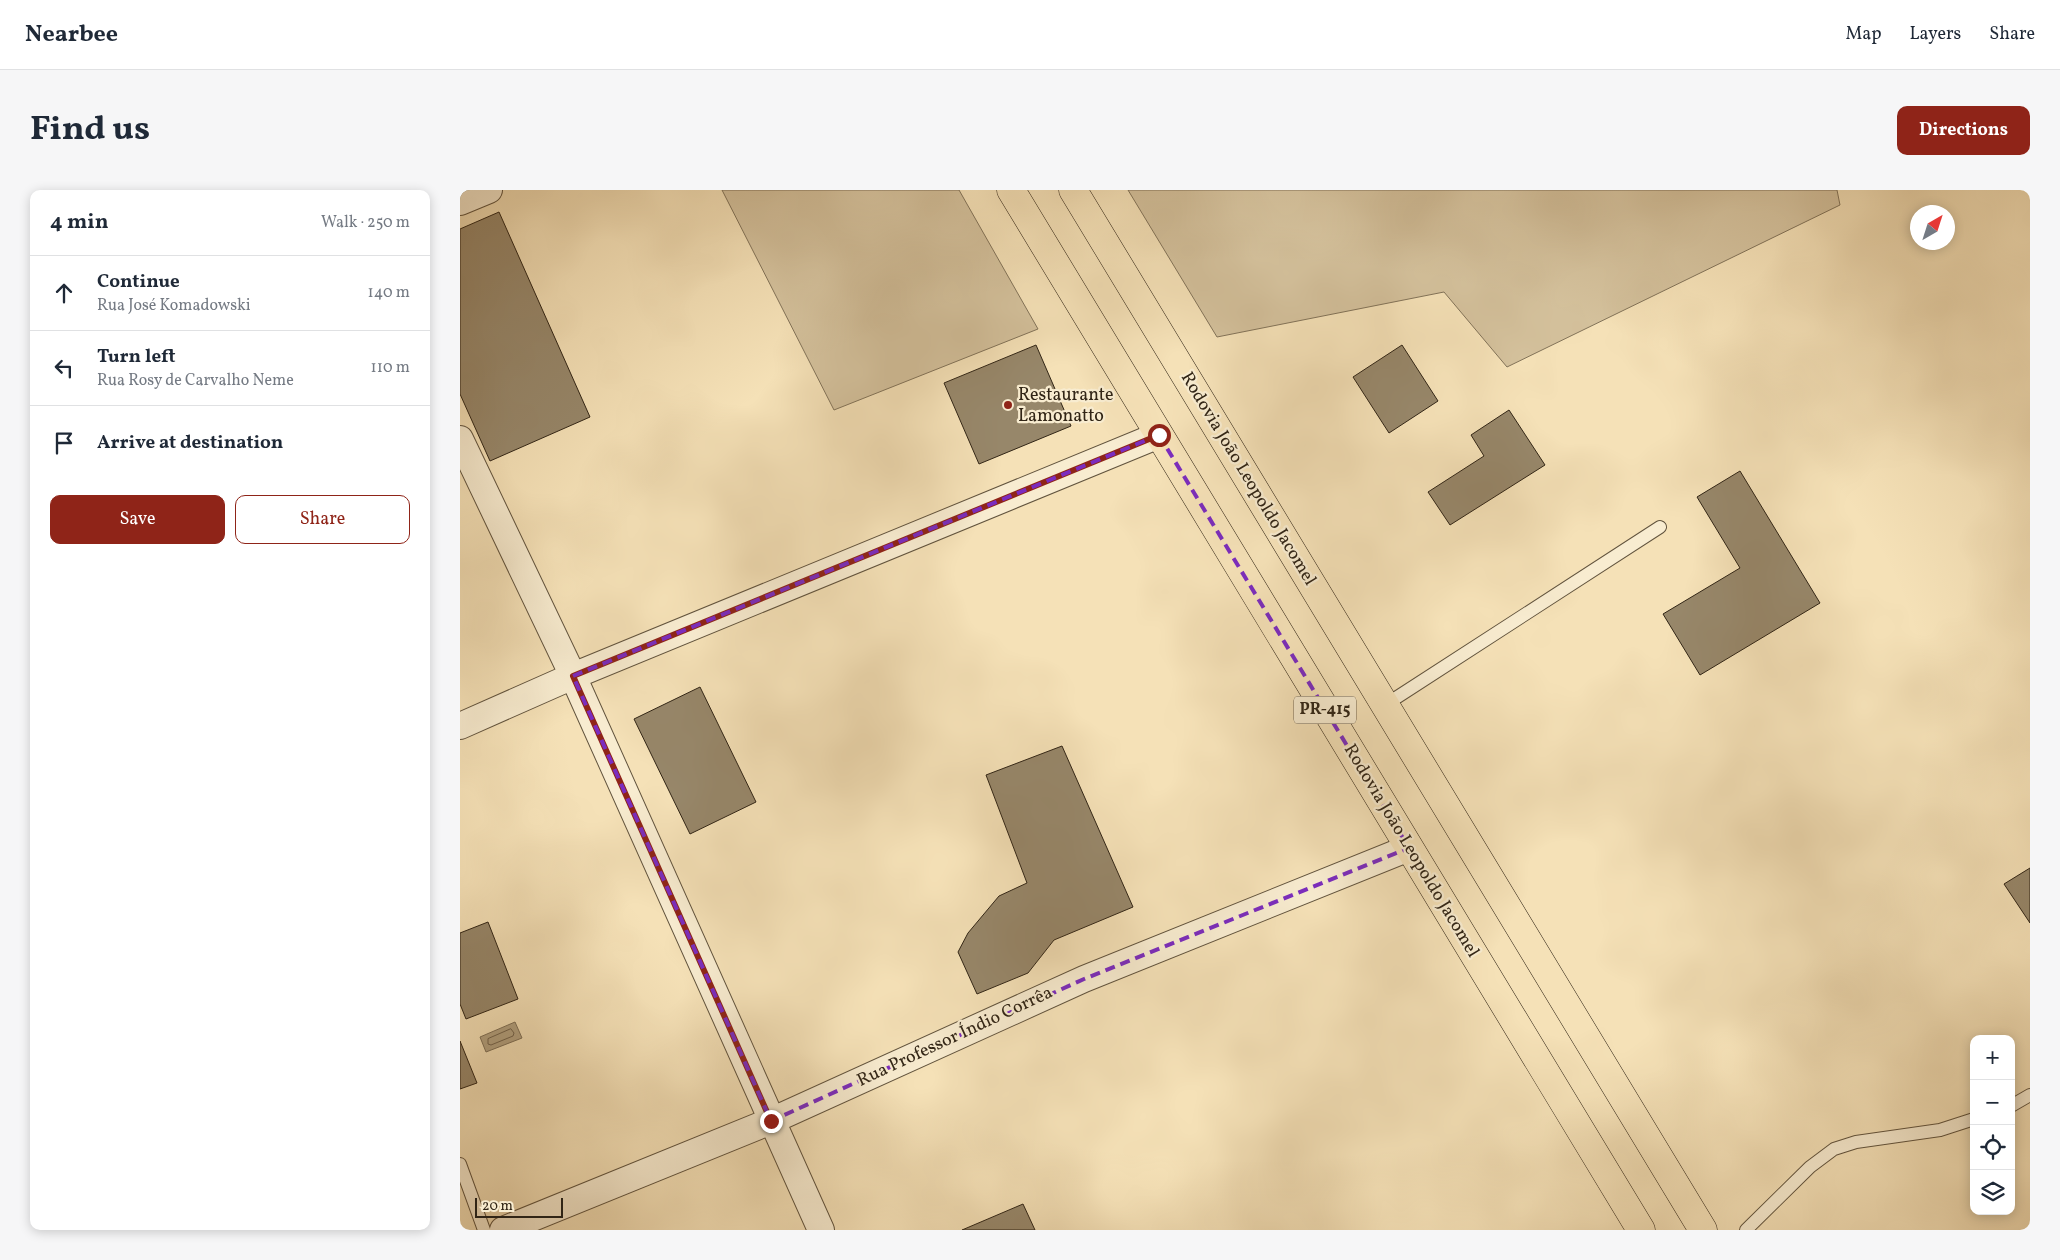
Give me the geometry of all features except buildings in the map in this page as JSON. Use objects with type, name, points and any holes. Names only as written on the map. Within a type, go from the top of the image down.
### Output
[{"type":"highway","name":"Rodovia João Leopoldo Jacomel","points":[[1010,190],[1641,1230]]},
{"type":"highway","name":"Rodovia João Leopoldo Jacomel","points":[[1073,190],[1702,1230]]},
{"type":"street","points":[[460,202],[489,190]]},
{"type":"street","points":[[460,726],[573,676],[1159,435]]},
{"type":"street","points":[[460,439],[573,676],[821,1230]]},
{"type":"street","name":"Rua Professor Índio Corrêa","points":[[503,1230],[771,1121],[1084,979],[1409,848]]},
{"type":"lane","points":[[1385,705],[1660,528]]},
{"type":"lane","points":[[2015,1104],[2030,1096]]},
{"type":"lane","points":[[1746,1230],[1810,1167],[1834,1149],[1856,1142],[1940,1130],[1970,1120]]},
{"type":"lane","points":[[460,1164],[484,1230]]},
{"type":"highlighted area","points":[[1159,435],[1409,848],[1084,979],[771,1121],[573,676]]},
{"type":"shaded area","points":[[722,190],[959,190],[1038,329],[834,410]]},
{"type":"shaded area","points":[[1128,190],[1837,190],[1840,205],[1507,367],[1444,292],[1217,337]]},
{"type":"water","points":[[515,1022],[522,1038],[486,1052],[480,1037]]},
{"type":"place","name":"Restaurante Lamonatto","points":[[1008,405]]},
{"type":"route","points":[[771,1121],[573,676],[1159,435]]}]
